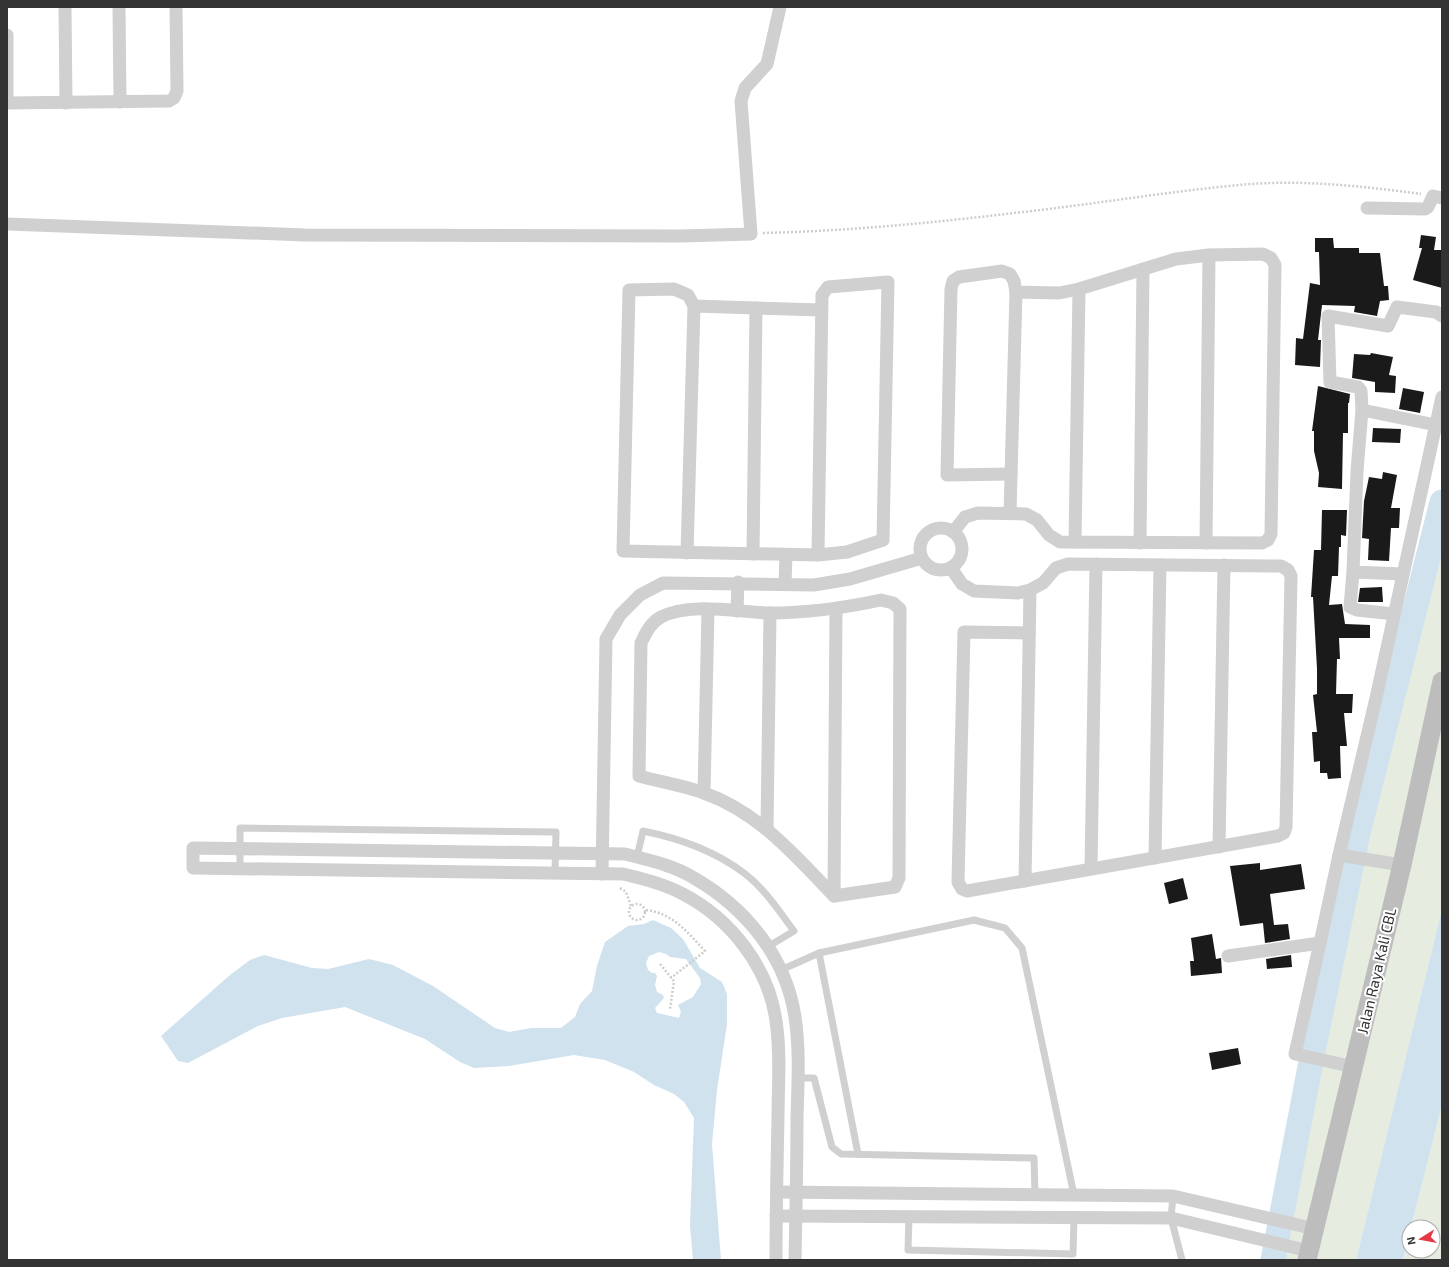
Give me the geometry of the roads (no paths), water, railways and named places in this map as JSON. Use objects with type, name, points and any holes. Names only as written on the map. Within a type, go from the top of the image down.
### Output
[{"type":"main road","name":"Jalan Raya Kali CBL","points":[[1308,1255],[1402,865],[1442,682]]},
{"type":"street","points":[[65,7],[66,103]]},
{"type":"street","points":[[119,7],[120,102]]},
{"type":"street","points":[[7,35],[7,103],[169,101],[174,98],[177,91],[176,7]]},
{"type":"street","points":[[7,224],[305,235],[688,236],[751,234],[741,101],[746,88],[768,64],[780,7]]},
{"type":"street","points":[[1368,208],[1434,200]]},
{"type":"street","points":[[954,531],[965,518],[978,512],[1026,514],[1037,520],[1049,535],[1060,542],[1262,543],[1268,540],[1271,534],[1275,265],[1271,258],[1263,254],[1209,255],[1176,259],[1079,289],[1059,293],[1016,292]]},
{"type":"street","points":[[1206,543],[1209,255]]},
{"type":"street","points":[[1140,543],[1143,269]]},
{"type":"street","points":[[1010,513],[1016,292],[1014,281],[1010,274],[1002,272],[959,277],[953,281],[951,289],[947,475],[1011,474]]},
{"type":"street","points":[[688,553],[694,306],[688,295],[674,289],[629,290],[623,551],[688,553],[818,555],[847,552],[883,540],[888,282],[828,287],[822,295],[820,310],[818,555]]},
{"type":"street","points":[[1075,542],[1079,289]]},
{"type":"street","points":[[694,306],[820,310]]},
{"type":"street","points":[[1394,614],[1357,610],[1350,607],[1353,572],[1356,471],[1362,410],[1361,391],[1359,388],[1330,382],[1328,316],[1388,326],[1397,307],[1436,312],[1442,316]]},
{"type":"street","points":[[753,554],[756,308]]},
{"type":"street","points":[[1354,1067],[1295,1054],[1320,943],[1342,856],[1442,400]]},
{"type":"street","points":[[1362,410],[1436,425]]},
{"type":"street","points":[[943,528],[954,531],[961,540],[963,551],[959,561],[951,568],[940,570],[929,566],[922,558],[920,547],[924,537],[932,529],[943,528]]},
{"type":"street","points":[[785,584],[786,555]]},
{"type":"street","points":[[602,874],[606,639],[620,615],[640,595],[663,583],[738,582],[814,585],[850,579],[922,558]]},
{"type":"street","points":[[951,568],[962,584],[974,591],[1018,593],[1030,590],[1043,583],[1056,568],[1068,564],[1281,566],[1288,570],[1291,576],[1286,827],[1284,833],[1278,836],[1025,881],[967,891],[962,889],[958,882],[964,632],[1029,633]]},
{"type":"street","points":[[1091,869],[1096,564]]},
{"type":"street","points":[[1155,858],[1160,565]]},
{"type":"street","points":[[1219,846],[1224,565]]},
{"type":"street","points":[[1353,572],[1403,574]]},
{"type":"street","points":[[737,611],[738,582]]},
{"type":"street","points":[[1025,881],[1030,590]]},
{"type":"street","points":[[881,600],[893,603],[900,609],[899,878],[895,887],[834,896],[795,854],[767,828],[734,806],[704,792],[639,776],[641,643],[649,627],[660,618],[676,612],[708,610],[770,613],[836,610],[881,600]]},
{"type":"street","points":[[704,792],[708,610]]},
{"type":"street","points":[[834,896],[836,610]]},
{"type":"street","points":[[767,828],[770,613]]},
{"type":"street","points":[[776,1260],[779,1056],[776,1020],[767,988],[753,957],[731,930],[708,910],[684,894],[654,882],[623,874],[193,868],[194,848],[602,855],[625,854],[660,863],[693,877],[720,895],[745,917],[769,946],[786,981],[795,1017],[798,1078],[795,1260]]},
{"type":"street","points":[[1342,856],[1402,865]]},
{"type":"street","points":[[1228,956],[1320,943]]},
{"type":"street","points":[[777,1192],[1173,1196],[1315,1229]]},
{"type":"street","points":[[1074,1195],[1074,1218]]},
{"type":"street","points":[[776,1216],[1172,1218],[1286,1245],[1308,1255]]},
{"type":"lane","points":[[240,868],[240,828],[556,832],[555,873]]},
{"type":"lane","points":[[637,858],[643,831],[670,836],[707,851],[744,873],[769,898],[794,931],[769,946]]},
{"type":"lane","points":[[781,970],[819,953],[974,920],[1005,928],[1022,948],[1074,1195]]},
{"type":"lane","points":[[819,953],[858,1154]]},
{"type":"lane","points":[[798,1078],[814,1078],[832,1147],[841,1154],[1034,1158],[1035,1195]]},
{"type":"lane","points":[[1173,1196],[1172,1218],[1182,1260]]},
{"type":"lane","points":[[909,1217],[908,1250],[1073,1254],[1074,1218]]},
{"type":"water","points":[[1442,909],[1442,1104],[1413,1219],[1401,1219],[1401,1259],[1403,1260],[1356,1260]]},
{"type":"water","points":[[653,920],[671,928],[683,939],[700,968],[722,982],[727,994],[727,1024],[717,1090],[712,1144],[721,1260],[693,1260],[690,1226],[694,1118],[684,1102],[674,1094],[654,1085],[634,1072],[605,1060],[574,1055],[509,1066],[474,1068],[460,1062],[425,1039],[345,1007],[282,1018],[258,1026],[188,1063],[178,1061],[161,1036],[230,975],[250,960],[264,955],[312,968],[328,969],[369,959],[393,965],[433,986],[495,1028],[509,1032],[531,1028],[561,1028],[575,1017],[580,1004],[592,991],[597,966],[605,942],[628,926],[644,924]],"holes":[[[659,952],[670,957],[686,959],[700,978],[701,984],[693,997],[678,1005],[681,1012],[679,1018],[657,1013],[655,1008],[664,998],[663,995],[657,992],[655,985],[657,976],[655,973],[648,970],[646,963],[649,956]]]},
{"type":"waterway","points":[[1273,1260],[1313,1051],[1358,833],[1442,502]]}]
